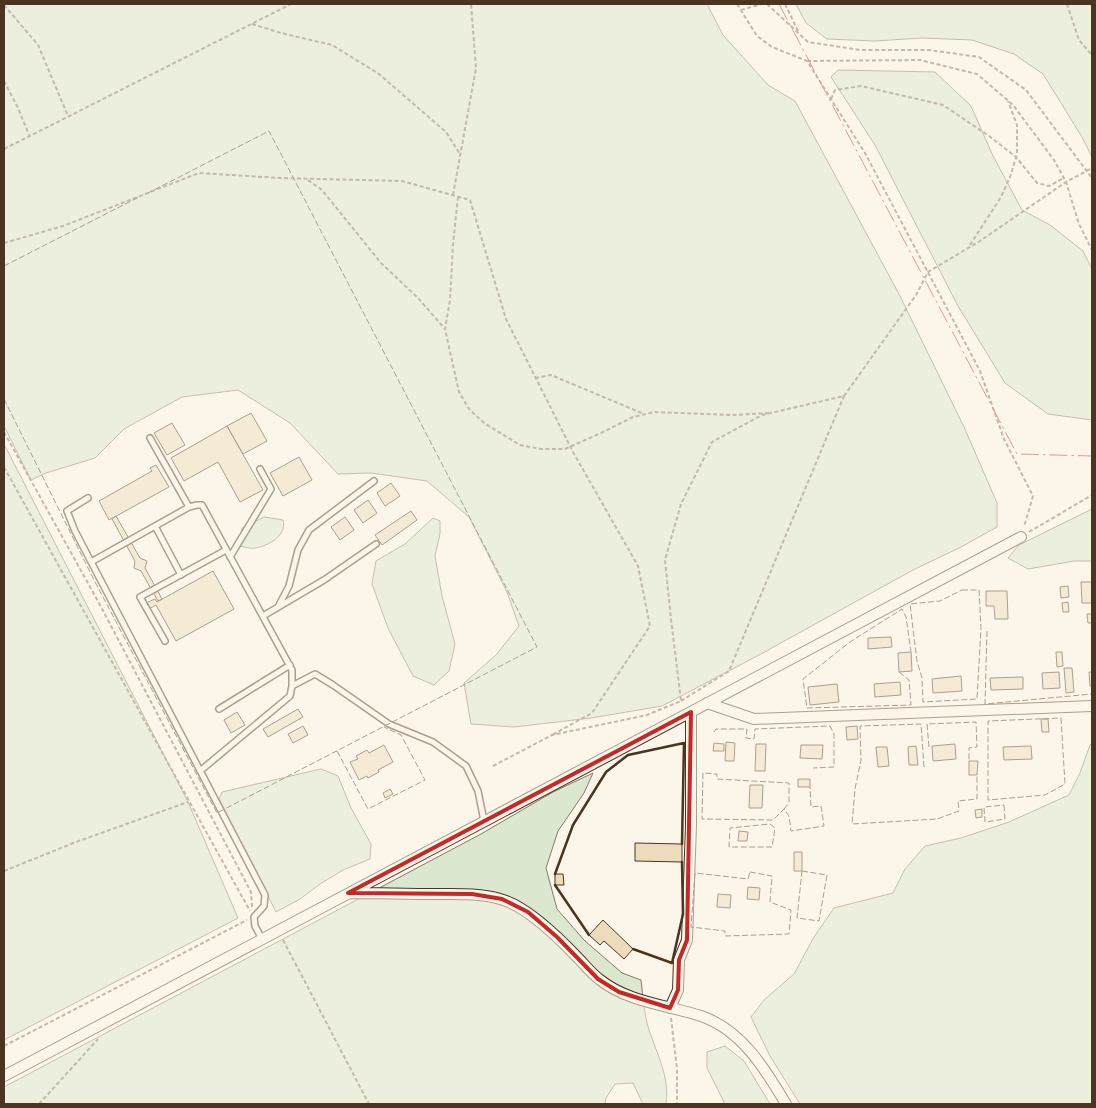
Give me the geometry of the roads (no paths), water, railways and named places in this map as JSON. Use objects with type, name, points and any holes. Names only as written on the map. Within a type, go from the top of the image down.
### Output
[{"type":"street","points":[[4,1076],[1021,537]]},
{"type":"street","points":[[706,703],[754,719],[1092,706]]},
{"type":"street","points":[[670,1008],[678,990],[678,960],[687,940],[691,825],[691,712]]},
{"type":"street","points":[[348,893],[472,894],[502,899],[528,912],[557,937],[598,979],[619,992],[702,1017],[721,1026],[752,1053],[766,1071],[786,1104]]},
{"type":"lane","points":[[150,438],[189,507]]},
{"type":"lane","points":[[230,557],[271,489],[260,469]]},
{"type":"lane","points":[[278,607],[289,586],[298,550],[309,530],[374,481]]},
{"type":"lane","points":[[88,498],[67,511],[75,531],[265,896],[264,906],[254,917],[255,926],[262,939]]},
{"type":"lane","points":[[91,562],[189,507],[197,504],[202,505],[290,665],[292,670],[290,696],[200,770]]},
{"type":"lane","points":[[155,526],[181,575]]},
{"type":"lane","points":[[263,616],[324,580],[376,544]]},
{"type":"lane","points":[[165,641],[140,597],[226,550]]},
{"type":"lane","points":[[218,709],[290,665]]},
{"type":"lane","points":[[292,686],[315,674],[389,724],[433,742],[466,766],[478,791],[484,821]]}]
